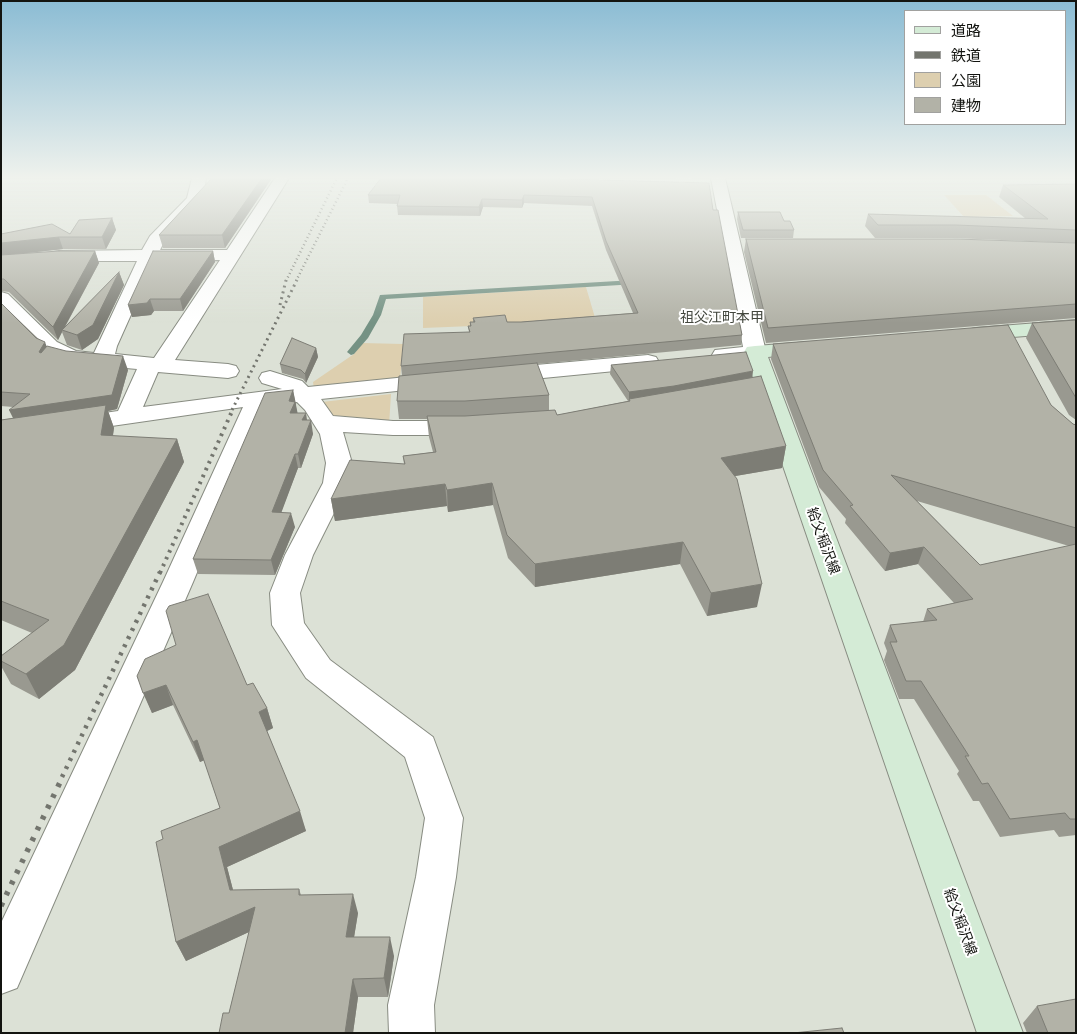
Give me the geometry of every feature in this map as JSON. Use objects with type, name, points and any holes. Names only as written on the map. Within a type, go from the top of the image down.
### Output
[{"type":"main road","points":[[951,336],[1015,340],[1076,326]]},
{"type":"main road","points":[[755,352],[833,346]]},
{"type":"main road","name":"給父稲沢線","points":[[755,352],[758,388],[1000,1033]]},
{"type":"street","points":[[102,361],[106,346],[156,240],[169,226]]},
{"type":"street","points":[[128,416],[155,366],[251,226]]},
{"type":"street","points":[[706,356],[755,352],[727,226]]},
{"type":"street","points":[[732,244],[751,244]]},
{"type":"street","points":[[44,258],[150,254],[232,255]]},
{"type":"street","points":[[1,298],[50,346],[71,357],[155,366],[228,371]]},
{"type":"street","points":[[303,395],[666,360]]},
{"type":"street","points":[[1,435],[128,416],[264,389],[294,386],[314,406],[332,434],[339,463],[336,483],[299,555],[285,593],[288,625],[318,669],[420,748],[444,818],[436,878],[411,1005],[412,1033]]},
{"type":"street","points":[[1,972],[264,389]]},
{"type":"street","points":[[325,423],[393,428],[485,427]]},
{"type":"green space","points":[[586,287],[596,321],[423,328],[423,297]]},
{"type":"green space","points":[[362,343],[403,344],[400,380],[314,389],[313,382],[354,354]]},
{"type":"green space","points":[[391,394],[389,425],[333,418],[322,402]]},
{"type":"building","points":[[41,226],[56,226],[70,234],[75,226],[108,226],[102,237],[59,237],[1,243],[1,234]]},
{"type":"building","points":[[167,226],[228,226],[222,235],[159,235]]},
{"type":"building","points":[[601,226],[721,226],[742,335],[401,366],[404,334],[470,332],[468,326],[471,326],[470,322],[475,322],[473,318],[505,315],[507,322],[521,322],[638,313]]},
{"type":"building","points":[[742,226],[792,226],[794,230],[743,230]]},
{"type":"building","points":[[986,226],[1076,226],[1076,230]]},
{"type":"building","points":[[746,239],[956,239],[1076,243],[1076,304],[768,328]]},
{"type":"building","points":[[59,251],[95,251],[53,327],[4,279],[1,279],[1,255]]},
{"type":"building","points":[[153,251],[213,251],[180,299],[150,299],[147,303],[128,305]]},
{"type":"building","points":[[119,272],[93,325],[77,335],[62,330]]},
{"type":"building","points":[[1,303],[36,338],[45,342],[39,352],[41,353],[47,346],[66,351],[123,356],[112,395],[9,410],[30,394],[1,392]]},
{"type":"building","points":[[1076,320],[1076,398],[1032,323]]},
{"type":"building","points":[[1008,325],[1051,405],[1076,425],[1076,528],[891,475],[980,565],[1076,544],[1076,819],[1070,819],[1065,813],[1010,819],[988,783],[982,784],[965,756],[969,756],[921,681],[906,681],[890,642],[897,642],[890,625],[937,620],[927,609],[973,599],[924,547],[890,553],[850,506],[853,505],[823,470],[773,344]]},
{"type":"building","points":[[292,338],[316,348],[305,374],[301,370],[280,364]]},
{"type":"building","points":[[746,352],[753,371],[674,386],[629,392],[611,365]]},
{"type":"building","points":[[537,363],[549,395],[465,401],[397,401],[399,376]]},
{"type":"building","points":[[761,376],[786,446],[721,458],[737,479],[762,584],[711,593],[683,542],[535,564],[507,535],[492,483],[447,490],[445,484],[331,499],[350,460],[405,464],[403,456],[436,452],[427,416],[465,416],[555,410],[557,415],[630,401],[629,399]]},
{"type":"building","points":[[293,390],[289,401],[295,402],[290,413],[306,413],[302,420],[311,420],[272,512],[291,513],[271,560],[193,559],[265,393]]},
{"type":"building","points":[[106,405],[101,435],[177,439],[64,645],[26,674],[1,661],[1,656],[49,620],[1,601],[1,420]]},
{"type":"building","points":[[208,594],[247,685],[253,683],[267,708],[259,712],[300,811],[219,847],[230,890],[299,889],[299,895],[353,894],[346,937],[390,937],[384,978],[353,979],[345,1033],[219,1033],[223,1013],[229,1013],[255,907],[176,942],[156,842],[163,839],[161,831],[220,808],[197,740],[193,742],[166,685],[143,693],[137,676],[145,659],[176,645],[166,611],[169,606]]},
{"type":"building","points":[[1076,999],[1076,1033],[1048,1033],[1037,1006]]},
{"type":"building","points":[[842,1028],[844,1033],[793,1033]]},
{"type":"waterway","points":[[351,352],[365,336],[377,315],[383,297],[634,282]]},
{"type":"railway","points":[[286,281],[313,226]]},
{"type":"railway","points":[[296,281],[324,226]]},
{"type":"railway","points":[[280,305],[286,280]]},
{"type":"railway","points":[[232,410],[297,280]]},
{"type":"railway","points":[[160,573],[233,409]]},
{"type":"railway","points":[[62,777],[160,572]]},
{"type":"railway","points":[[1,906],[63,776]]},
{"type":"district","name":"祖父江町本甲","points":[[722,318]]}]
